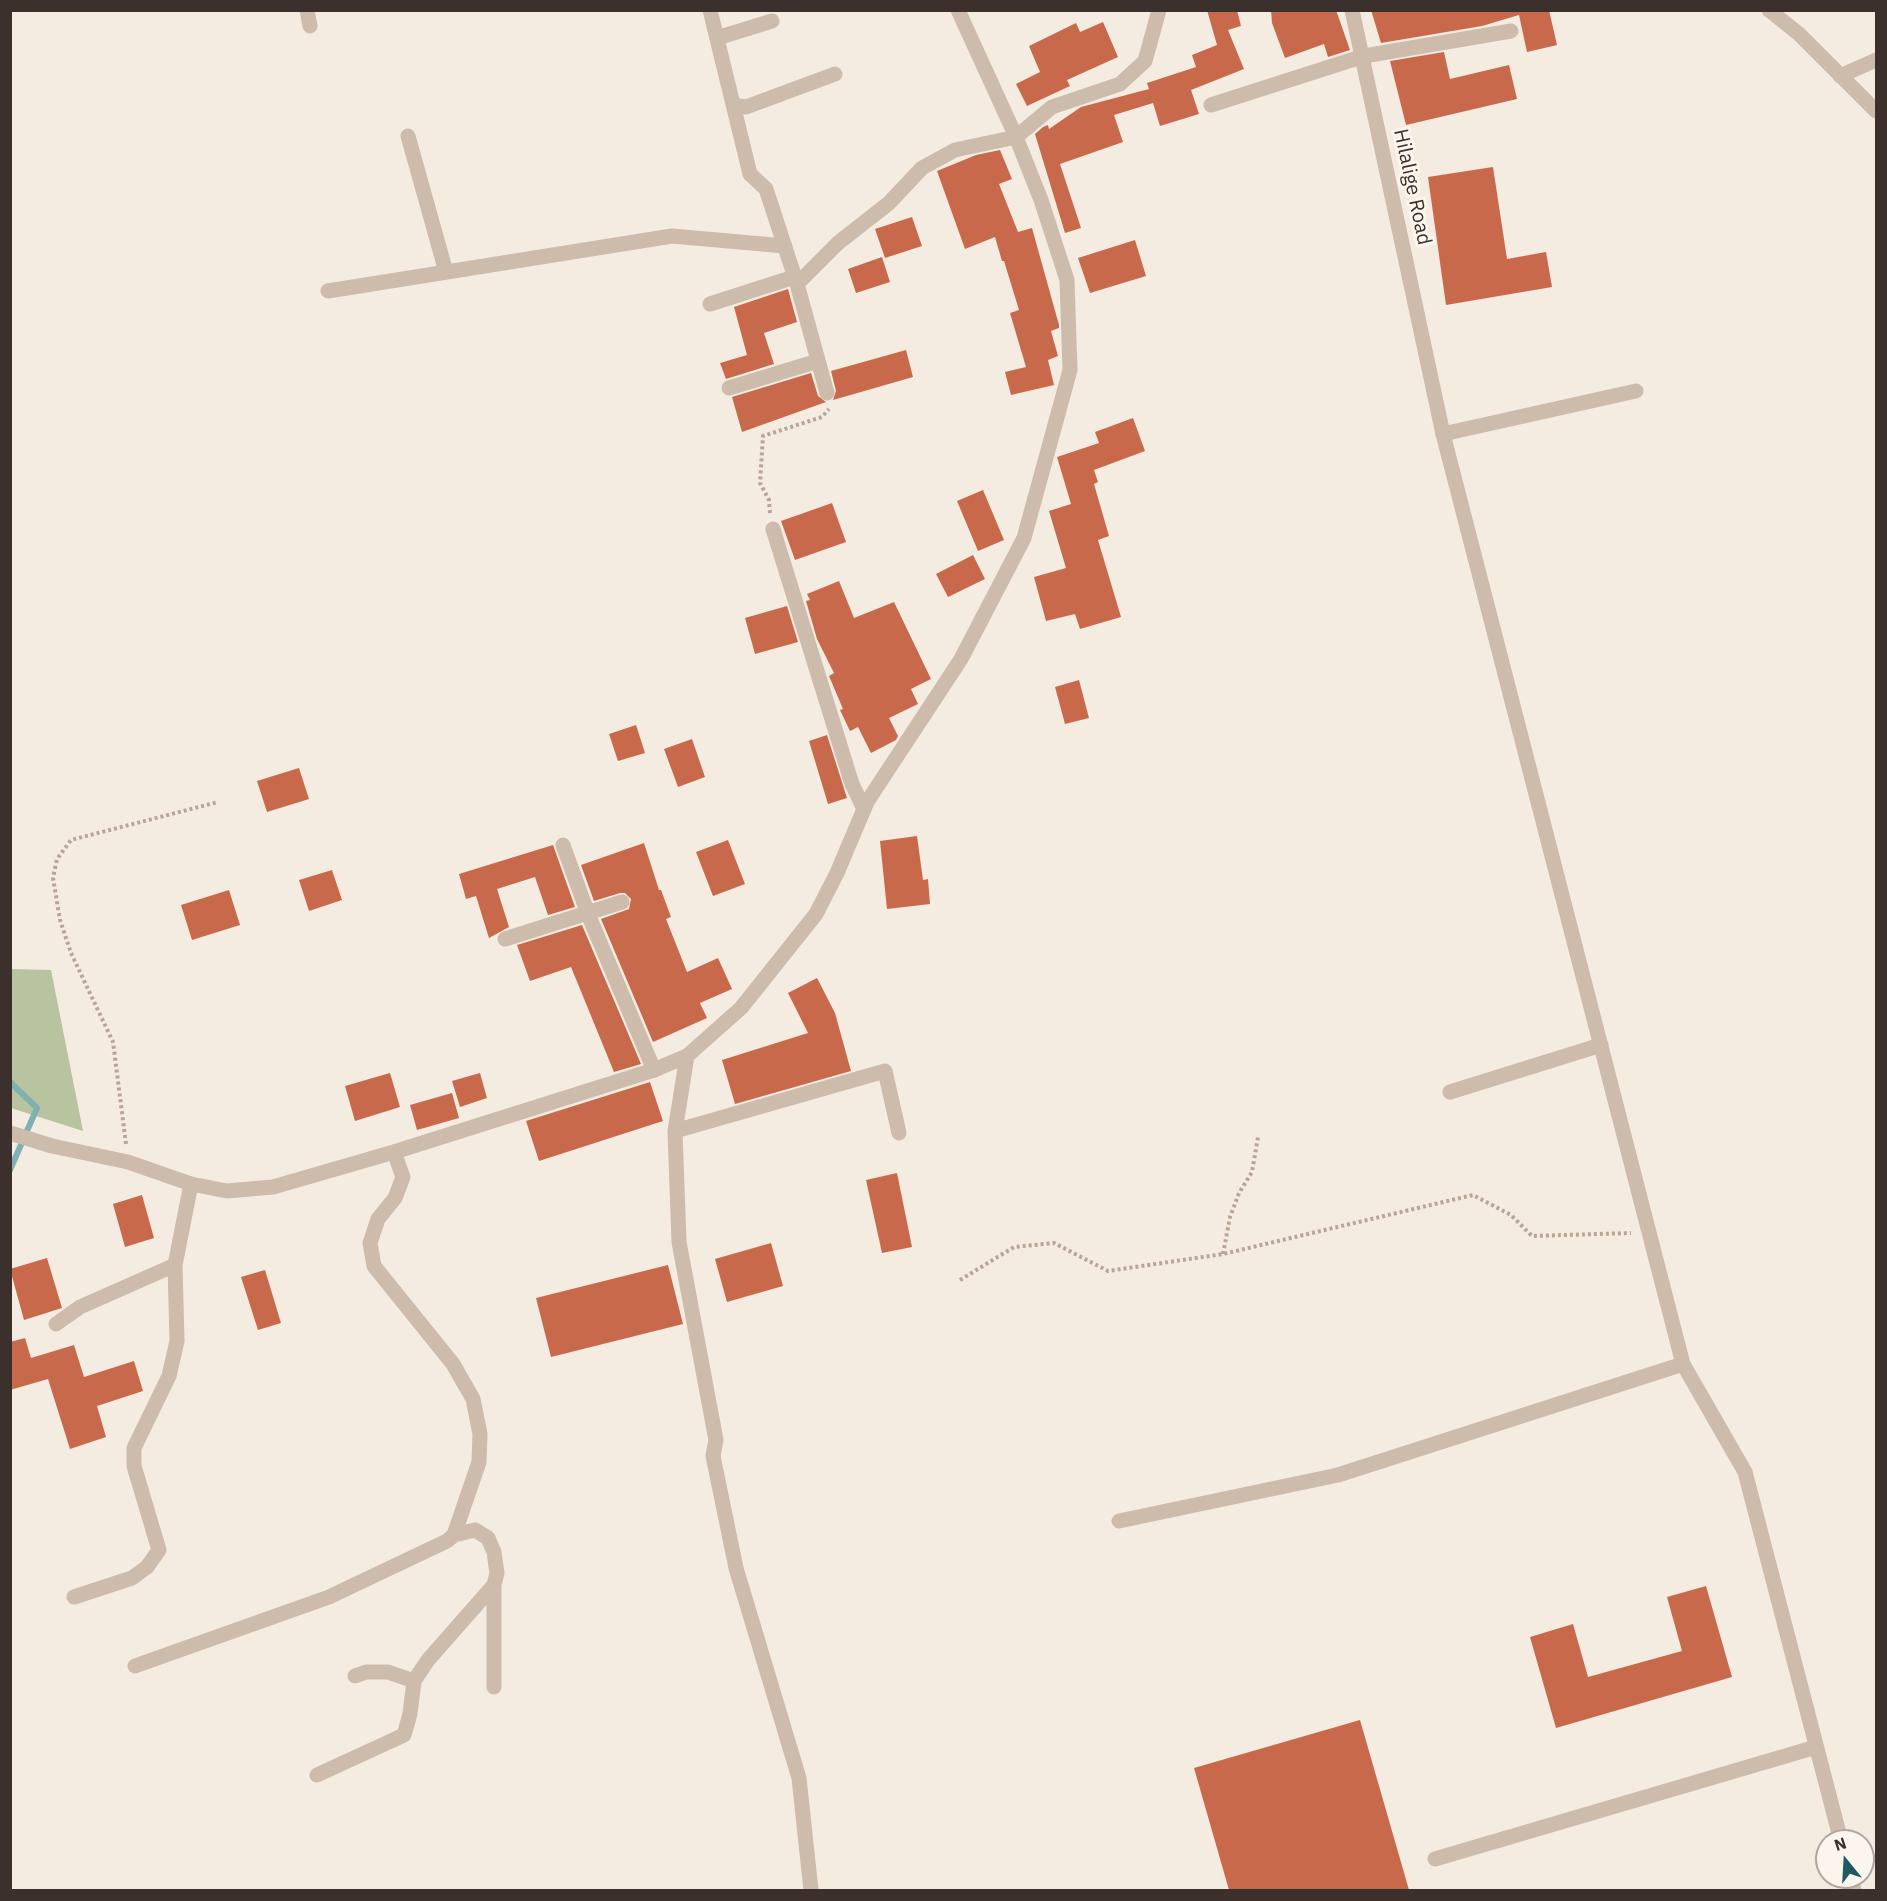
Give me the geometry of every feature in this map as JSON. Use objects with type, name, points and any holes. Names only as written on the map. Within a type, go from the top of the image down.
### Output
[{"type":"street","points":[[710,10],[750,174],[766,189],[796,281],[827,393]]},
{"type":"street","points":[[710,304],[796,281],[838,243],[889,203],[922,168],[955,150],[1016,137],[1052,107],[1120,84],[1145,61],[1159,10]]},
{"type":"street","name":"Hilalige Road","points":[[1352,10],[1364,56],[1443,434],[1683,1364],[1745,1472],[1838,1829]]},
{"type":"street","points":[[1769,10],[1799,34],[1876,111]]},
{"type":"street","points":[[10,1133],[52,1146],[128,1162],[191,1184],[227,1191],[273,1187],[394,1152],[654,1070],[687,1056],[741,1008],[816,914],[837,873],[864,808],[961,659],[1024,538],[1070,370],[1067,280],[1041,200],[963,12]]},
{"type":"street","points":[[717,38],[772,21]]},
{"type":"street","points":[[1211,105],[1364,56],[1511,31]]},
{"type":"street","points":[[1840,76],[1876,60]]},
{"type":"street","points":[[733,105],[746,107],[835,74]]},
{"type":"street","points":[[408,136],[446,272]]},
{"type":"street","points":[[328,291],[672,236],[785,246]]},
{"type":"street","points":[[729,388],[818,361]]},
{"type":"street","points":[[1443,434],[1636,391]]},
{"type":"street","points":[[773,529],[852,784],[864,808]]},
{"type":"street","points":[[563,845],[588,914],[654,1070]]},
{"type":"street","points":[[505,939],[622,902]]},
{"type":"street","points":[[1450,1092],[1601,1045]]},
{"type":"street","points":[[687,1056],[675,1131],[679,1242],[716,1440],[713,1456],[736,1568],[799,1778],[811,1890]]},
{"type":"street","points":[[675,1131],[885,1071],[899,1132]]},
{"type":"street","points":[[394,1152],[403,1177],[395,1198],[378,1219],[370,1243],[374,1266],[453,1364],[473,1399],[480,1434],[479,1462],[454,1535]]},
{"type":"street","points":[[74,1597],[132,1578],[155,1559],[159,1550],[134,1466],[134,1448],[169,1376],[177,1341],[175,1265],[191,1184]]},
{"type":"street","points":[[56,1324],[80,1307],[175,1265]]},
{"type":"street","points":[[1119,1521],[1338,1475],[1683,1364]]},
{"type":"street","points":[[135,1666],[328,1597],[447,1541],[454,1535],[475,1530],[488,1538],[494,1552],[497,1573],[494,1585],[494,1687]]},
{"type":"street","points":[[317,1775],[404,1735],[410,1714],[414,1681],[428,1660],[494,1585]]},
{"type":"street","points":[[355,1676],[366,1672],[388,1672],[414,1681]]},
{"type":"street","points":[[1435,1859],[1816,1747]]},
{"type":"path","points":[[773,529],[769,500],[760,483],[763,436],[822,417],[831,408],[827,393]]},
{"type":"path","points":[[128,1162],[113,1042],[71,953],[60,920],[53,878],[57,859],[71,840],[218,802]]},
{"type":"path","points":[[1224,1254],[1230,1217],[1239,1193],[1252,1172],[1258,1137]]},
{"type":"path","points":[[960,1280],[1014,1247],[1054,1242],[1108,1271],[1224,1254],[1473,1195],[1511,1215],[1532,1236],[1649,1232]]},
{"type":"green space","points":[[11,969],[51,970],[83,1131],[11,1108]]},
{"type":"building","points":[[1207,10],[1237,10],[1241,26],[1228,30],[1244,69],[1191,90],[1199,114],[1160,126],[1153,103],[1114,115],[1123,142],[1060,164],[1081,228],[1065,233],[1035,134],[1048,125],[1049,129],[1081,107],[1149,89],[1147,83],[1196,67],[1192,55],[1217,45]]},
{"type":"building","points":[[1271,10],[1336,10],[1350,50],[1328,57],[1324,44],[1285,58],[1272,23]]},
{"type":"building","points":[[1371,10],[1549,10],[1557,45],[1527,52],[1519,15],[1482,26],[1381,43]]},
{"type":"building","points":[[1103,22],[1118,57],[1067,80],[1070,86],[1027,106],[1016,84],[1040,72],[1029,46],[1076,23],[1080,32]]},
{"type":"building","points":[[1444,52],[1450,79],[1509,65],[1517,99],[1406,125],[1390,61]]},
{"type":"building","points":[[1000,150],[1012,179],[999,184],[1018,232],[1032,228],[1059,325],[1059,328],[1051,331],[1058,356],[1048,360],[1054,385],[1011,395],[1005,372],[1026,367],[1010,313],[1019,310],[1004,261],[1002,261],[995,237],[965,249],[937,171],[976,155]]},
{"type":"building","points":[[1493,167],[1507,259],[1546,252],[1552,287],[1446,305],[1428,177]]},
{"type":"building","points":[[912,217],[922,246],[885,258],[875,229]]},
{"type":"building","points":[[1135,240],[1146,276],[1090,293],[1078,258]]},
{"type":"building","points":[[882,257],[890,282],[856,293],[848,269]]},
{"type":"building","points":[[788,289],[797,322],[764,333],[774,364],[726,379],[720,363],[747,355],[734,307]]},
{"type":"building","points":[[906,350],[913,377],[833,400],[836,391],[831,371]]},
{"type":"building","points":[[811,373],[818,396],[826,402],[742,432],[732,397]]},
{"type":"building","points":[[1133,418],[1145,451],[1094,470],[1098,482],[1094,484],[1109,536],[1098,540],[1121,617],[1080,629],[1075,614],[1046,621],[1034,577],[1066,568],[1049,511],[1071,504],[1057,457],[1099,443],[1095,432]]},
{"type":"building","points":[[983,490],[1004,540],[978,551],[957,501]]},
{"type":"building","points":[[832,503],[846,542],[795,560],[781,521]]},
{"type":"building","points":[[973,555],[985,579],[948,597],[936,574]]},
{"type":"building","points":[[839,581],[854,618],[894,602],[931,679],[911,689],[918,704],[889,718],[898,736],[896,740],[871,753],[858,727],[850,731],[840,710],[843,709],[829,676],[834,673],[817,639],[806,601],[810,600],[807,594]]},
{"type":"building","points":[[787,606],[798,642],[755,654],[745,618]]},
{"type":"building","points":[[1079,680],[1089,718],[1065,724],[1055,687]]},
{"type":"building","points":[[636,725],[645,753],[618,761],[609,734]]},
{"type":"building","points":[[827,735],[847,798],[828,804],[809,741]]},
{"type":"building","points":[[692,739],[705,777],[678,787],[664,749]]},
{"type":"building","points":[[299,768],[309,799],[267,812],[257,781]]},
{"type":"building","points":[[917,836],[923,880],[928,879],[930,904],[887,909],[880,841]]},
{"type":"building","points":[[728,840],[745,884],[713,896],[696,852]]},
{"type":"building","points":[[644,843],[659,890],[661,890],[671,917],[666,919],[687,972],[718,958],[732,989],[700,1003],[707,1018],[653,1042],[601,919],[629,909],[631,899],[625,893],[620,893],[594,901],[581,865]]},
{"type":"building","points":[[553,845],[575,907],[548,915],[535,877],[497,889],[509,927],[489,938],[476,896],[466,899],[459,874]]},
{"type":"building","points":[[332,870],[342,900],[309,911],[299,880]]},
{"type":"building","points":[[229,890],[240,925],[192,940],[181,905]]},
{"type":"building","points":[[582,925],[641,1064],[614,1072],[571,967],[530,981],[517,945]]},
{"type":"building","points":[[817,978],[835,1013],[851,1071],[735,1104],[722,1060],[808,1033],[788,993]]},
{"type":"building","points":[[390,1073],[400,1107],[355,1121],[345,1086]]},
{"type":"building","points":[[480,1073],[487,1098],[460,1107],[452,1081]]},
{"type":"building","points":[[650,1082],[663,1121],[539,1161],[526,1121]]},
{"type":"building","points":[[452,1093],[459,1118],[417,1130],[410,1105]]},
{"type":"building","points":[[897,1173],[912,1247],[882,1253],[866,1180]]},
{"type":"building","points":[[142,1195],[154,1238],[125,1247],[113,1204]]},
{"type":"building","points":[[771,1243],[783,1286],[727,1302],[715,1259]]},
{"type":"building","points":[[47,1258],[62,1308],[24,1320],[10,1269]]},
{"type":"building","points":[[668,1265],[683,1324],[551,1357],[536,1298]]},
{"type":"building","points":[[265,1270],[281,1323],[258,1330],[241,1277]]},
{"type":"building","points":[[25,1338],[31,1358],[74,1345],[84,1377],[134,1361],[143,1391],[97,1406],[106,1437],[70,1449],[48,1379],[10,1390],[10,1342]]},
{"type":"building","points":[[1706,1586],[1732,1677],[1556,1728],[1530,1637],[1573,1624],[1588,1677],[1682,1651],[1667,1597]]},
{"type":"building","points":[[1360,1720],[1409,1890],[1229,1890],[1194,1768]]},
{"type":"waterway","points":[[10,1082],[37,1108],[10,1170]]}]
